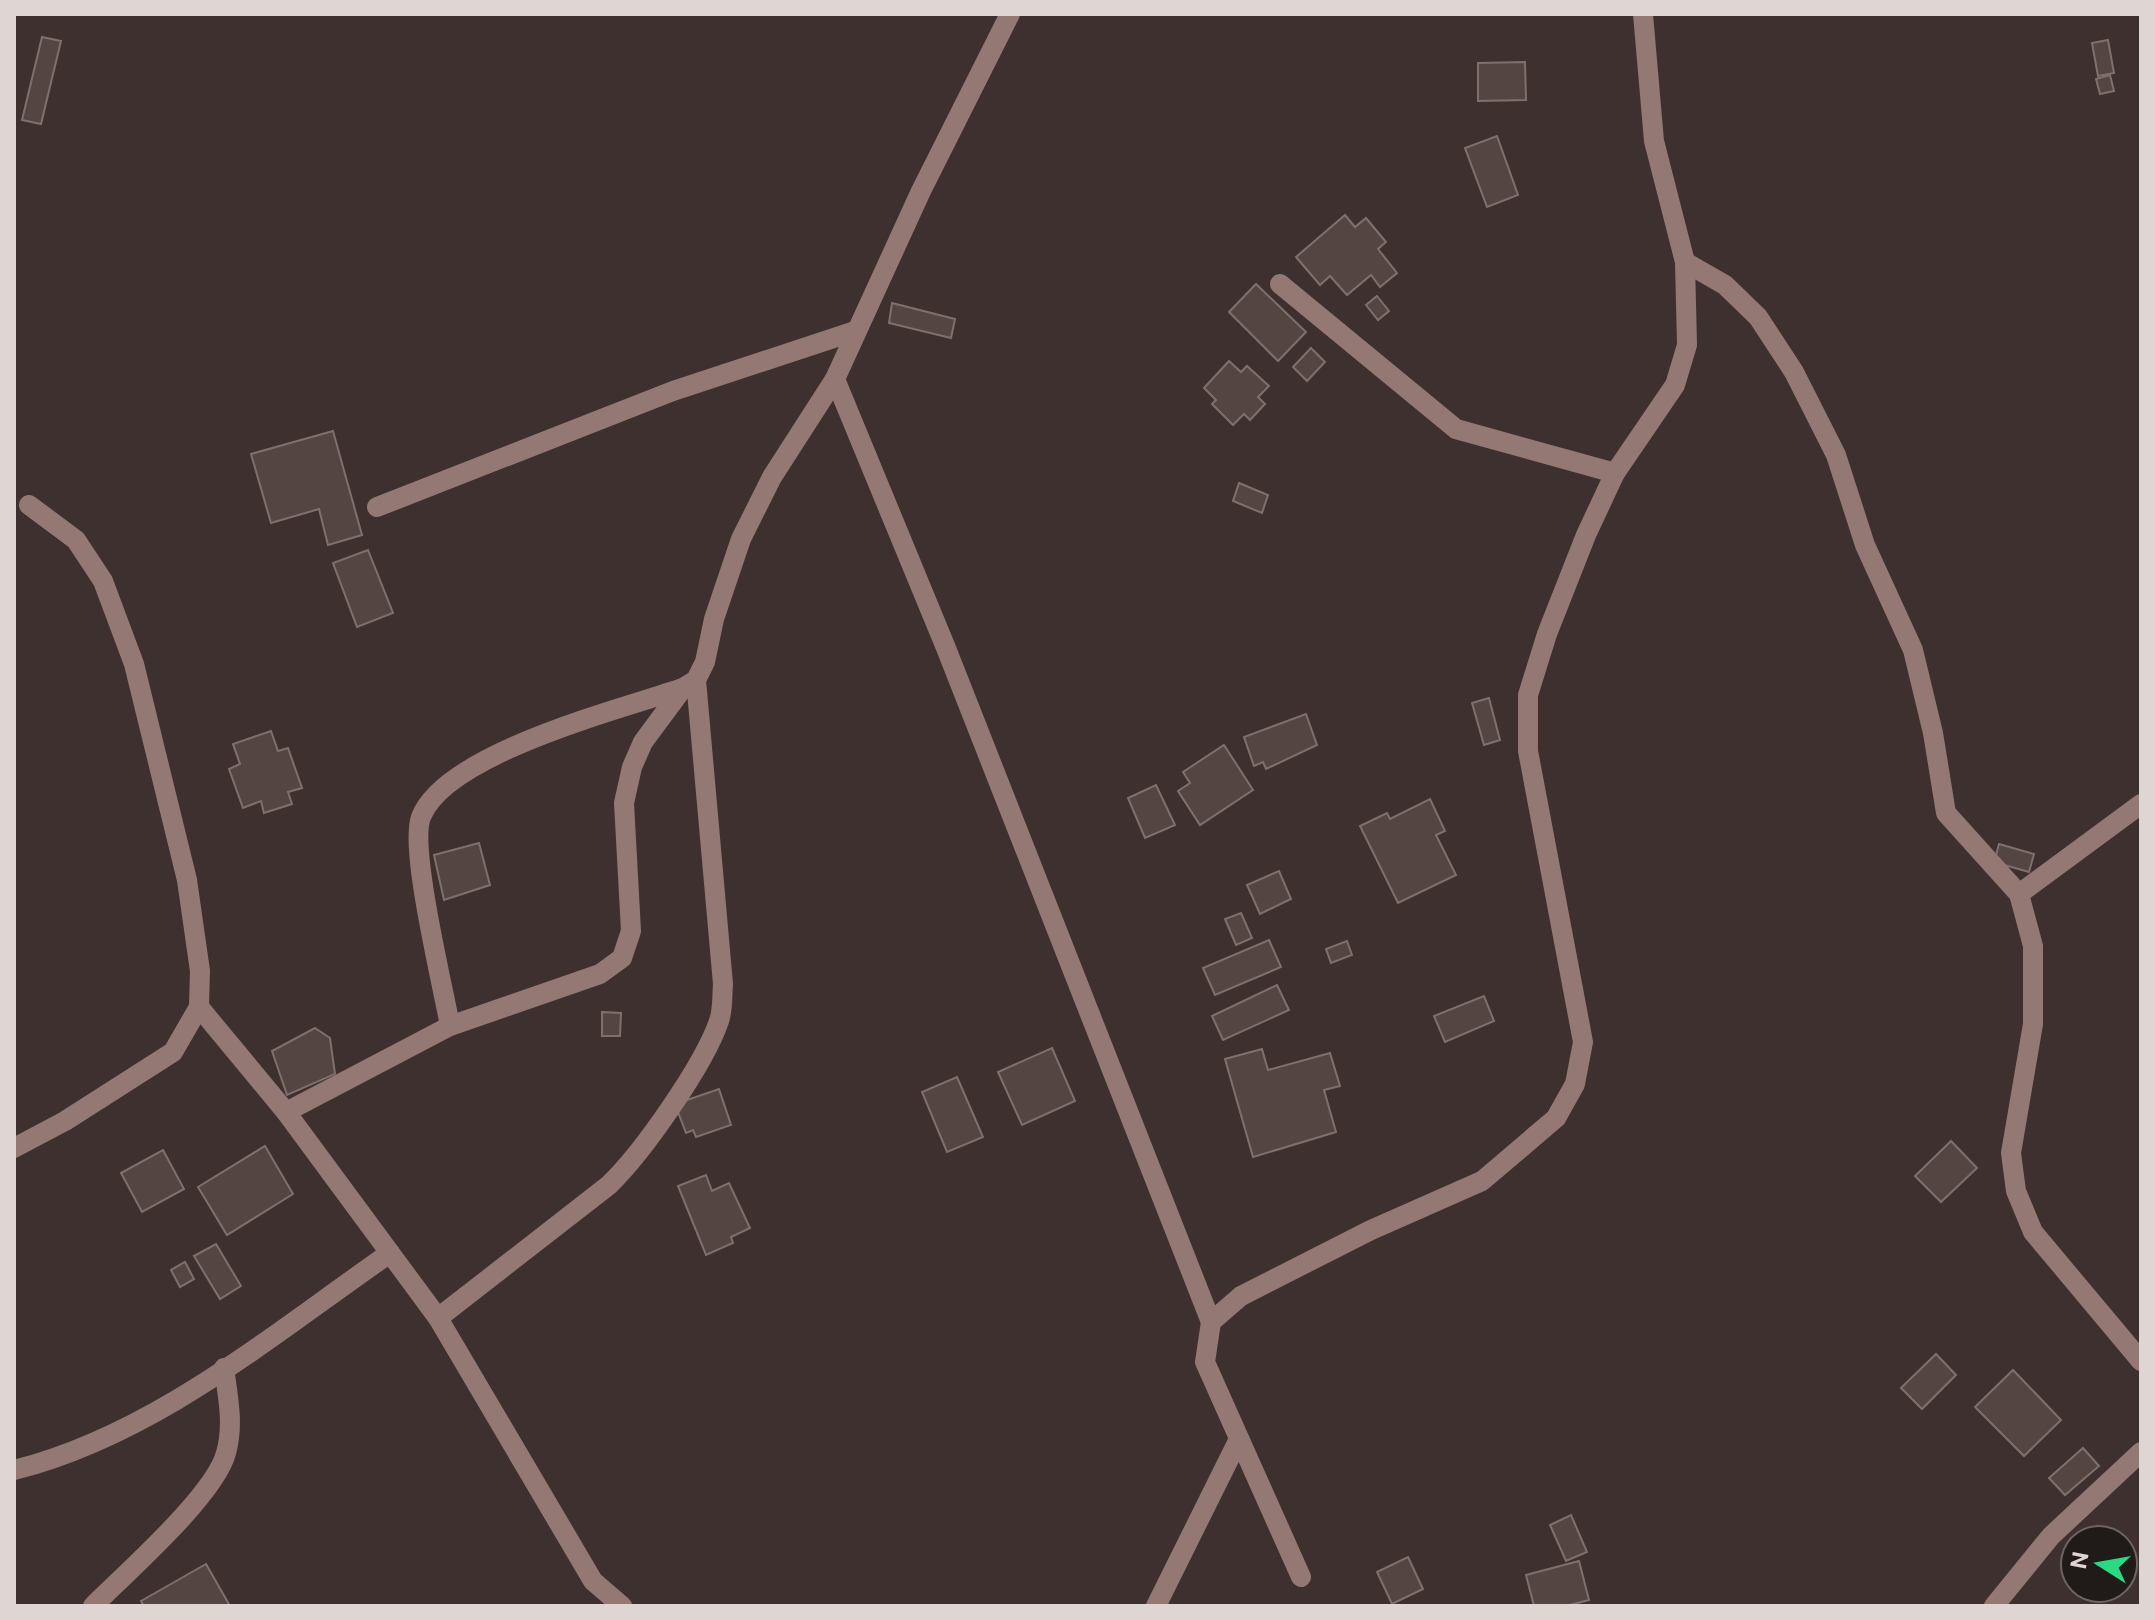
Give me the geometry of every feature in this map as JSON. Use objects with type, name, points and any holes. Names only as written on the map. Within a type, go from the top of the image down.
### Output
[{"type":"street","points":[[286,1112],[450,1026],[600,974],[622,958],[631,931],[624,803],[643,742],[705,662],[714,619],[741,539],[772,477],[835,379],[855,331],[1010,14]]},
{"type":"street","points":[[1211,1322],[1241,1296],[1371,1230],[1482,1181],[1556,1118],[1575,1084],[1583,1042],[1528,751],[1528,695],[1547,634],[1615,473],[1675,385],[1687,345],[1685,262],[1654,141],[1643,14]]},
{"type":"street","points":[[1685,262],[1725,285],[1758,317],[1794,372],[1836,455],[1865,545],[1913,650],[1933,733],[1946,813],[2019,894],[2033,946],[2033,1024],[2011,1153],[2016,1191],[2033,1232],[2141,1361]]},
{"type":"street","points":[[1280,284],[1456,429],[1615,473]]},
{"type":"street","points":[[377,507],[673,391],[855,331]]},
{"type":"street","points":[[835,379],[946,648],[1211,1322],[1205,1362],[1301,1577]]},
{"type":"street","points":[[14,1148],[65,1121],[173,1052],[199,1007],[200,971],[187,880],[134,664],[103,581],[76,540],[29,505]]},
{"type":"street","points":[[450,1026],[418,850],[421,817],[443,786],[523,741],[690,684]]},
{"type":"street","points":[[438,1318],[609,1185],[634,1161],[705,1049],[720,1019],[723,984],[690,684]]},
{"type":"street","points":[[2019,894],[2141,804]]},
{"type":"street","points":[[199,1007],[286,1112],[438,1318],[593,1581],[622,1606]]},
{"type":"street","points":[[14,1470],[39,1464],[128,1428],[224,1368],[390,1253]]},
{"type":"street","points":[[93,1606],[201,1495],[225,1457],[231,1428],[224,1368]]},
{"type":"street","points":[[1156,1606],[1239,1439]]},
{"type":"street","points":[[1994,1606],[2051,1536],[2141,1454]]},
{"type":"building","points":[[42,37],[61,41],[41,124],[22,120]]},
{"type":"building","points":[[2108,40],[2114,73],[2098,76],[2092,43]]},
{"type":"building","points":[[1525,62],[1526,100],[1478,101],[1478,63]]},
{"type":"building","points":[[2110,75],[2114,91],[2100,94],[2096,79]]},
{"type":"building","points":[[1497,136],[1518,195],[1487,207],[1465,148]]},
{"type":"building","points":[[1345,215],[1355,227],[1366,218],[1386,242],[1378,249],[1397,273],[1380,287],[1371,275],[1347,295],[1330,276],[1320,285],[1296,257]]},
{"type":"building","points":[[1256,284],[1306,332],[1278,361],[1229,312]]},
{"type":"building","points":[[1377,296],[1389,311],[1378,320],[1366,305]]},
{"type":"building","points":[[892,303],[955,319],[951,338],[889,323]]},
{"type":"building","points":[[1311,348],[1325,362],[1307,381],[1293,367]]},
{"type":"building","points":[[1229,361],[1241,372],[1247,366],[1269,386],[1258,397],[1265,404],[1250,420],[1244,414],[1233,425],[1212,404],[1216,400],[1204,388]]},
{"type":"building","points":[[333,431],[362,535],[328,545],[319,509],[271,523],[251,454]]},
{"type":"building","points":[[1239,483],[1268,495],[1262,513],[1233,501]]},
{"type":"building","points":[[368,550],[393,613],[357,627],[333,563]]},
{"type":"building","points":[[1489,698],[1500,740],[1484,745],[1472,703]]},
{"type":"building","points":[[1306,714],[1317,745],[1266,769],[1263,762],[1254,766],[1244,737]]},
{"type":"building","points":[[271,731],[278,751],[288,748],[302,788],[288,792],[292,804],[264,813],[261,801],[243,808],[229,769],[240,764],[233,744]]},
{"type":"building","points":[[1224,745],[1253,790],[1200,825],[1178,791],[1190,783],[1183,772]]},
{"type":"building","points":[[1156,785],[1175,825],[1145,838],[1128,798]]},
{"type":"building","points":[[1430,799],[1445,831],[1436,835],[1456,875],[1398,903],[1360,826],[1387,813],[1390,819]]},
{"type":"building","points":[[479,843],[490,885],[444,900],[434,855]]},
{"type":"building","points":[[1999,844],[2034,854],[2029,872],[1994,862]]},
{"type":"building","points":[[1279,871],[1291,899],[1260,914],[1247,885]]},
{"type":"building","points":[[1241,913],[1252,938],[1236,945],[1225,919]]},
{"type":"building","points":[[1269,940],[1281,967],[1215,995],[1203,968]]},
{"type":"building","points":[[1347,941],[1352,955],[1331,963],[1326,949]]},
{"type":"building","points":[[1277,985],[1289,1010],[1223,1040],[1212,1016]]},
{"type":"building","points":[[1484,996],[1494,1021],[1445,1042],[1434,1016]]},
{"type":"building","points":[[602,1012],[621,1013],[620,1036],[602,1036]]},
{"type":"building","points":[[315,1028],[330,1038],[335,1074],[287,1095],[272,1051]]},
{"type":"building","points":[[1052,1048],[1075,1101],[1022,1125],[998,1072]]},
{"type":"building","points":[[1262,1049],[1268,1070],[1330,1053],[1340,1086],[1324,1090],[1336,1132],[1253,1157],[1225,1059]]},
{"type":"building","points":[[957,1077],[983,1137],[947,1152],[922,1092]]},
{"type":"building","points":[[719,1089],[731,1125],[696,1137],[693,1130],[686,1133],[675,1104]]},
{"type":"building","points":[[1951,1141],[1977,1168],[1941,1202],[1915,1176]]},
{"type":"building","points":[[265,1146],[293,1194],[227,1235],[198,1187]]},
{"type":"building","points":[[163,1150],[184,1189],[142,1212],[121,1173]]},
{"type":"building","points":[[706,1175],[712,1191],[729,1183],[750,1228],[731,1237],[733,1243],[706,1255],[678,1186]]},
{"type":"building","points":[[216,1244],[241,1286],[220,1299],[194,1256]]},
{"type":"building","points":[[185,1262],[194,1279],[180,1287],[171,1270]]},
{"type":"building","points":[[1936,1354],[1956,1375],[1922,1409],[1901,1388]]},
{"type":"building","points":[[2013,1370],[2061,1420],[2024,1456],[1975,1407]]},
{"type":"building","points":[[2083,1448],[2099,1466],[2065,1495],[2049,1478]]},
{"type":"building","points":[[1571,1515],[1587,1552],[1566,1561],[1550,1525]]},
{"type":"building","points":[[1408,1557],[1423,1589],[1392,1604],[1377,1572]]},
{"type":"building","points":[[1579,1561],[1589,1600],[1566,1606],[1534,1606],[1526,1575]]},
{"type":"building","points":[[206,1564],[230,1606],[144,1606],[141,1601]]}]
